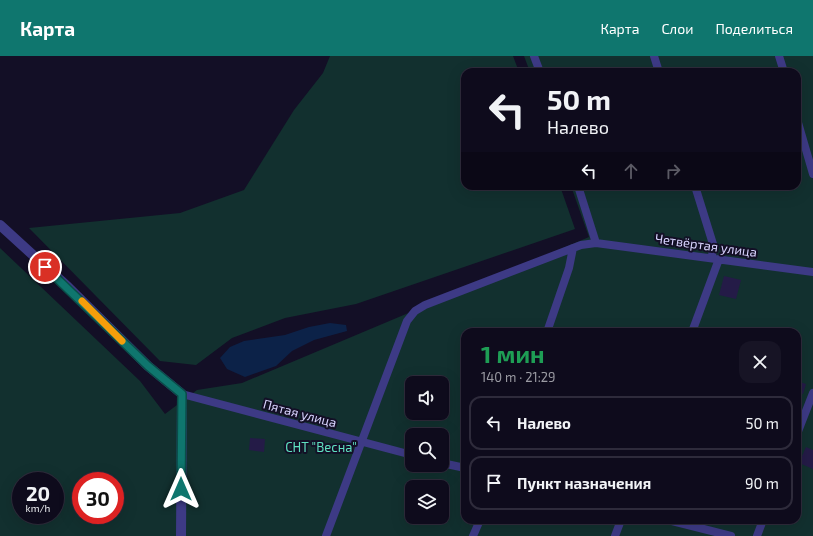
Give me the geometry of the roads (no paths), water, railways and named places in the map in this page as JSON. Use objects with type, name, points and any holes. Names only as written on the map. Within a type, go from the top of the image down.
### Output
[{"type":"street","points":[[0,225],[68,287],[148,366],[182,394],[181,536]]},
{"type":"lane","points":[[534,56],[538,68]]},
{"type":"lane","points":[[654,56],[658,68]]},
{"type":"lane","points":[[779,56],[783,68]]},
{"type":"lane","points":[[801,133],[813,174]]},
{"type":"lane","points":[[579,190],[596,243]]},
{"type":"lane","points":[[693,328],[715,258],[713,244],[696,190]]},
{"type":"lane","name":"Четвёртая улица","points":[[326,536],[407,322],[415,312],[425,305],[581,245],[596,243],[813,272]]},
{"type":"lane","points":[[548,328],[569,268],[573,248]]},
{"type":"lane","points":[[801,424],[813,393]]},
{"type":"lane","name":"Пятая улица","points":[[182,394],[405,453]]},
{"type":"lane","points":[[449,465],[461,467]]},
{"type":"lane","points":[[473,536],[478,524]]},
{"type":"lane","points":[[615,536],[620,524]]},
{"type":"lane","points":[[684,524],[731,536]]},
{"type":"lane","points":[[757,536],[762,524]]},
{"type":"water","points":[[330,323],[346,325],[347,331],[314,340],[292,351],[276,366],[245,377],[227,369],[220,358],[230,347],[244,341],[285,335],[309,327]]},
{"type":"park label","name":"СНТ \"Весна\"","points":[[321,447]]}]
